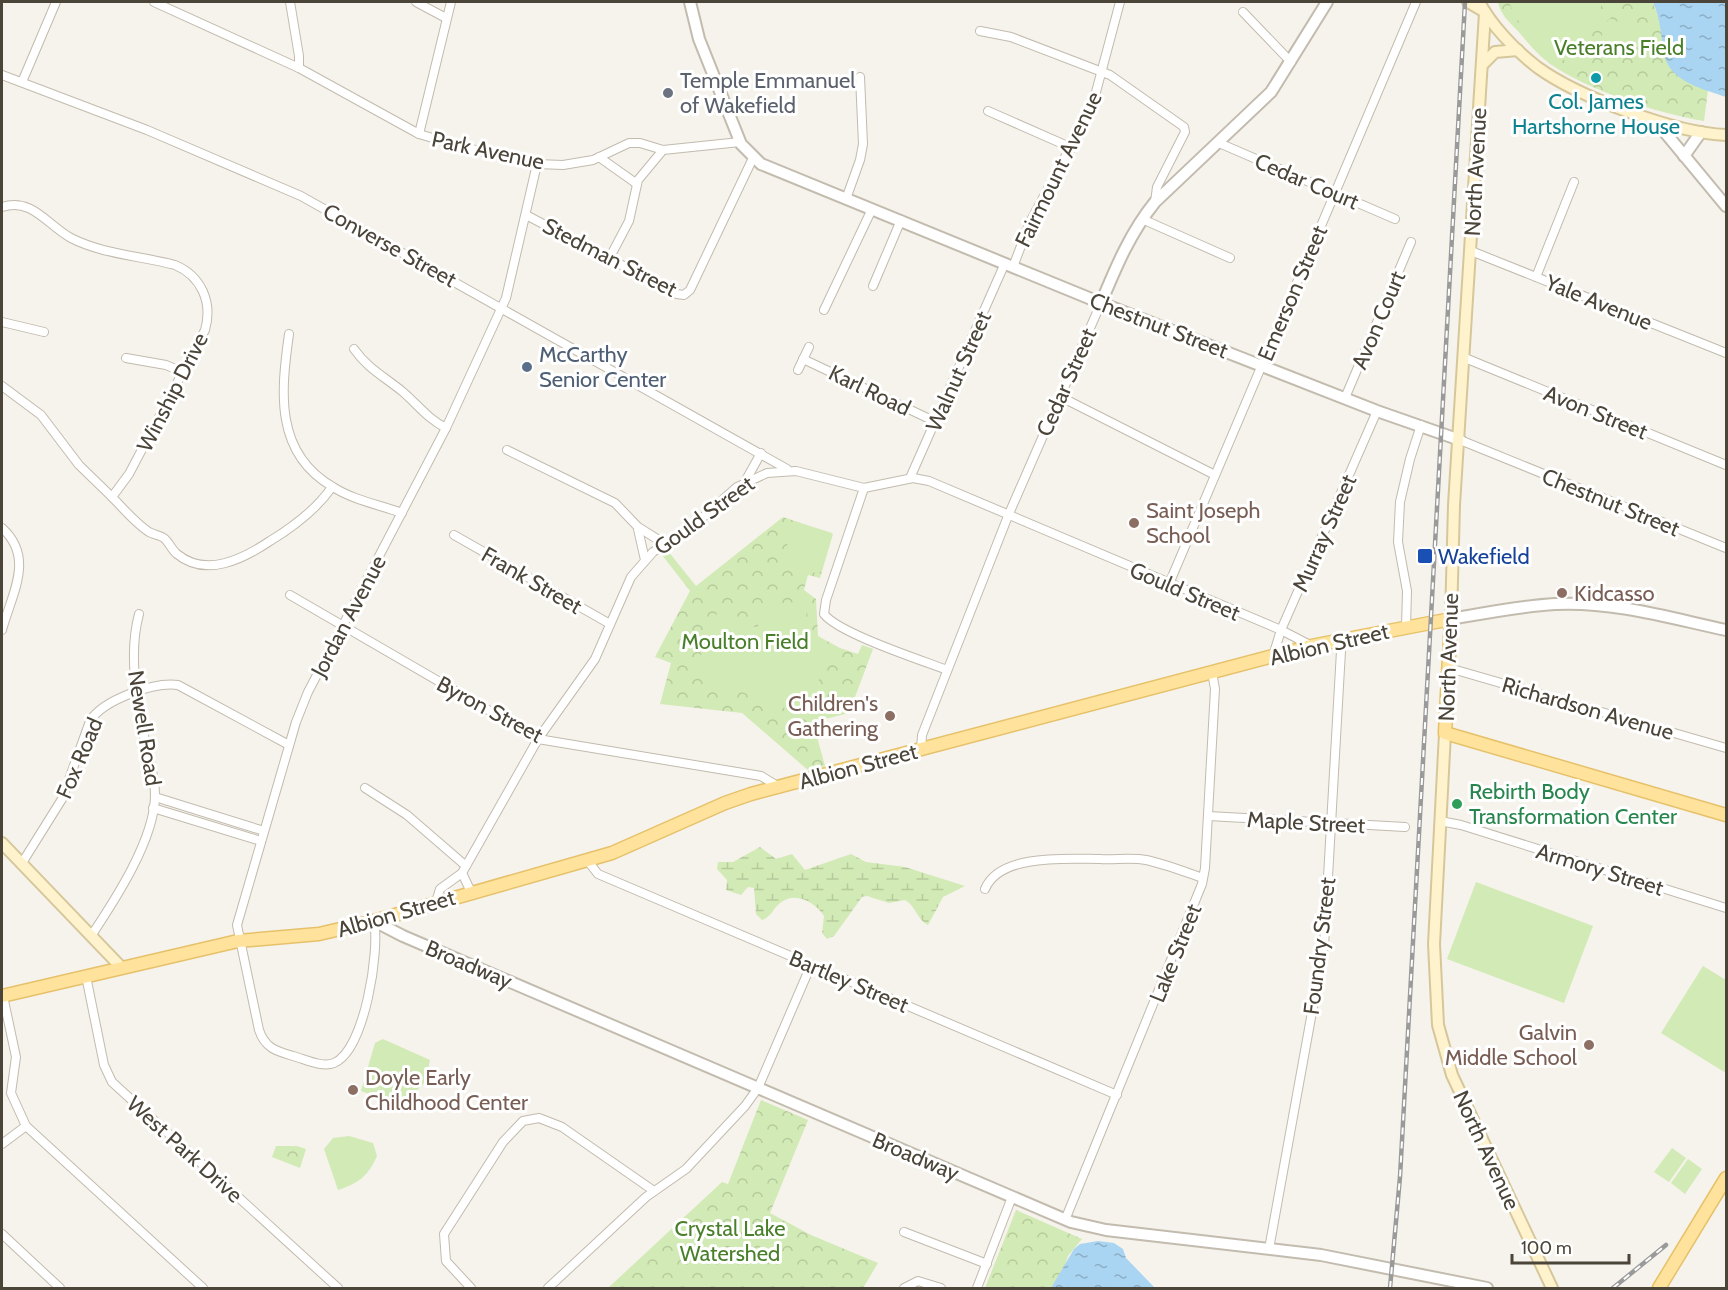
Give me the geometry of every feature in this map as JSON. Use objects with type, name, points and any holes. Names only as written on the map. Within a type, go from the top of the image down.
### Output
[{"type":"main road","points":[[1468,2],[1485,7]]},
{"type":"main road","points":[[1479,2],[1518,50],[1545,72],[1651,120],[1701,132],[1726,135]]},
{"type":"main road","name":"North Avenue","points":[[1485,7],[1460,440],[1454,505],[1449,668],[1434,977],[1435,1006],[1442,1042],[1452,1075],[1552,1288]]},
{"type":"main road","points":[[1482,65],[1495,52],[1518,50]]},
{"type":"main road","name":"Albion Street","points":[[2,996],[238,941],[319,934],[374,921],[632,845],[725,802],[1311,646],[1451,619]]},
{"type":"main road","points":[[1445,733],[1726,815]]},
{"type":"main road","points":[[2,843],[121,968]]},
{"type":"main road","points":[[1659,1288],[1726,1178]]},
{"type":"street","points":[[22,82],[56,2]]},
{"type":"street","name":"Park Avenue","points":[[154,2],[298,68],[419,134],[441,142],[537,164],[574,164],[599,157],[629,143],[663,150],[740,142]]},
{"type":"street","points":[[290,2],[300,56],[298,68]]},
{"type":"street","points":[[416,2],[446,18]]},
{"type":"street","points":[[419,134],[451,2]]},
{"type":"street","name":"Chestnut Street","points":[[690,2],[699,39],[740,142],[753,158],[770,168],[1101,303],[1377,411],[1422,425],[1726,548]]},
{"type":"street","name":"Fairmount Avenue","points":[[1009,265],[1092,107],[1120,2]]},
{"type":"street","name":"Cedar Street","points":[[921,749],[922,735],[1008,516],[1124,249],[1155,202],[1271,92],[1327,2]]},
{"type":"street","name":"Emerson Street","points":[[1169,584],[1416,2]]},
{"type":"street","points":[[1243,12],[1291,62]]},
{"type":"street","points":[[980,31],[1011,37],[1102,72],[1185,129],[1157,187],[1155,202]]},
{"type":"street","name":"Converse Street","points":[[2,75],[292,191],[788,470]]},
{"type":"street","points":[[846,198],[863,144],[860,77]]},
{"type":"street","points":[[987,111],[1072,148]]},
{"type":"street","points":[[1651,120],[1726,206]]},
{"type":"street","points":[[1684,156],[1701,132]]},
{"type":"street","name":"Cedar Court","points":[[1219,143],[1395,219]]},
{"type":"street","points":[[609,259],[629,221],[637,184],[652,160],[663,150]]},
{"type":"street","points":[[599,157],[637,184]]},
{"type":"street","name":"Stedman Street","points":[[526,215],[677,294],[687,293],[753,158]]},
{"type":"street","name":"Jordan Avenue","points":[[238,941],[237,921],[289,746],[308,692],[446,428],[507,294],[537,164]]},
{"type":"street","points":[[1536,277],[1574,182]]},
{"type":"street","name":"Winship Drive","points":[[2,207],[17,205],[29,208],[76,240],[175,265],[194,277],[206,296],[207,319],[127,478],[112,497]]},
{"type":"street","points":[[824,310],[872,209]]},
{"type":"street","points":[[1142,219],[1230,258]]},
{"type":"street","points":[[873,286],[901,220]]},
{"type":"street","name":"Avon Court","points":[[1345,398],[1411,242]]},
{"type":"street","name":"Yale Avenue","points":[[1471,251],[1726,353]]},
{"type":"street","name":"Walnut Street","points":[[910,478],[1009,265]]},
{"type":"street","points":[[2,322],[44,332]]},
{"type":"street","points":[[289,334],[282,391],[287,431],[307,464],[332,487],[402,513]]},
{"type":"street","name":"Karl Road","points":[[798,370],[809,347]]},
{"type":"street","points":[[354,349],[367,366],[400,390],[429,418],[446,428]]},
{"type":"street","points":[[126,358],[166,365],[182,372]]},
{"type":"street","name":"Avon Street","points":[[1465,358],[1726,465]]},
{"type":"street","name":"Karl Road","points":[[803,359],[936,422]]},
{"type":"street","points":[[2,386],[41,414],[79,465],[147,530],[164,537],[176,553],[207,565],[224,564],[255,551],[304,517],[332,487]]},
{"type":"street","points":[[1059,396],[1215,475]]},
{"type":"street","name":"Murray Street","points":[[1273,656],[1281,630],[1377,411]]},
{"type":"street","points":[[1406,627],[1407,591],[1398,542],[1400,502],[1406,473],[1422,425]]},
{"type":"street","points":[[507,450],[615,502],[638,528],[665,544]]},
{"type":"street","points":[[745,481],[761,453]]},
{"type":"street","name":"Gould Street","points":[[436,902],[440,889],[464,870],[538,739],[591,666],[626,584],[645,560],[665,544],[697,523],[745,481],[767,472],[788,470],[864,488],[910,478],[939,484],[1008,516],[1281,630],[1311,646]]},
{"type":"street","points":[[864,488],[826,600],[824,614],[829,622],[846,630],[947,670]]},
{"type":"street","points":[[2,528],[19,551],[20,566],[2,630]]},
{"type":"street","points":[[638,528],[645,560]]},
{"type":"street","name":"Frank Street","points":[[454,535],[610,624]]},
{"type":"street","name":"Byron Street","points":[[290,595],[538,739],[760,776],[779,787]]},
{"type":"street","name":"Albion Street","points":[[1451,619],[1513,609],[1573,604],[1636,611],[1726,630]]},
{"type":"street","name":"Newell Road","points":[[91,936],[136,860],[155,797],[136,692],[134,651],[139,614]]},
{"type":"street","name":"Foundry Street","points":[[1269,1249],[1324,946],[1341,651],[1339,639]]},
{"type":"street","name":"Richardson Avenue","points":[[1449,668],[1726,748]]},
{"type":"street","name":"Lake Street","points":[[1065,1220],[1203,878],[1215,689],[1212,672]]},
{"type":"street","name":"Fox Road","points":[[22,863],[62,799],[93,716],[112,702],[136,692],[163,685],[178,685],[289,746]]},
{"type":"street","points":[[365,788],[407,815],[464,870],[471,892]]},
{"type":"street","points":[[155,797],[264,831]]},
{"type":"street","points":[[153,808],[261,840]]},
{"type":"street","name":"Maple Street","points":[[1208,816],[1405,827]]},
{"type":"street","name":"Armory Street","points":[[1440,821],[1461,825],[1726,908]]},
{"type":"street","name":"Bartley Street","points":[[587,860],[598,874],[1117,1095]]},
{"type":"street","points":[[985,889],[996,874],[1041,860],[1143,860],[1203,878]]},
{"type":"street","points":[[238,941],[245,954],[261,1035],[271,1049],[320,1064],[335,1062],[345,1054],[355,1038],[367,1000],[377,933],[374,921]]},
{"type":"street","name":"Broadway","points":[[374,921],[402,936],[1065,1220],[1106,1230],[1347,1259],[1487,1288]]},
{"type":"street","points":[[548,1288],[654,1191],[691,1165],[758,1088],[811,966]]},
{"type":"street","name":"West Park Drive","points":[[86,976],[105,1068],[112,1082],[338,1288]]},
{"type":"street","points":[[2,996],[15,1053],[11,1093],[26,1126],[203,1288]]},
{"type":"street","points":[[471,1288],[446,1261],[444,1234],[503,1142],[523,1121],[539,1118],[562,1127],[654,1191]]},
{"type":"street","points":[[2,1144],[26,1126]]},
{"type":"street","points":[[977,1288],[1012,1197]]},
{"type":"street","points":[[904,1232],[987,1264]]},
{"type":"street","points":[[2,1234],[60,1288]]},
{"type":"street","points":[[904,1288],[918,1281],[941,1288]]},
{"type":"green space","name":"Veterans Field","points":[[1498,2],[1653,2],[1671,65],[1690,82],[1708,90],[1704,121],[1666,113],[1624,100],[1566,74],[1533,49],[1505,18]]},
{"type":"green space","points":[[1509,2],[1603,2],[1575,66],[1544,48],[1535,40],[1520,23]]},
{"type":"green space","points":[[1609,18],[1621,23],[1610,49],[1598,44]]},
{"type":"green space","points":[[1625,25],[1637,30],[1626,56],[1614,51]]},
{"type":"green space","name":"Moulton Field","points":[[783,517],[833,534],[820,578],[808,575],[804,590],[816,599],[818,636],[840,648],[858,654],[862,645],[873,649],[849,713],[813,722],[825,766],[809,771],[742,713],[660,704],[671,663],[655,657],[690,591],[662,555],[668,551],[696,586]]},
{"type":"green space","points":[[794,521],[832,533],[819,574],[782,563]]},
{"type":"green space","points":[[803,598],[809,601],[806,607],[808,647],[828,654],[806,716],[694,674],[717,613],[758,628],[760,604],[800,602]]},
{"type":"green space","points":[[760,847],[776,859],[792,854],[805,870],[851,854],[866,862],[905,867],[965,886],[943,897],[928,925],[905,900],[889,903],[867,896],[862,897],[834,936],[827,939],[822,933],[824,916],[810,902],[797,898],[785,900],[762,920],[756,914],[754,888],[748,887],[741,895],[726,890],[727,880],[717,869],[718,862],[733,862]]},
{"type":"green space","points":[[1476,882],[1593,926],[1564,1003],[1447,959]]},
{"type":"green space","points":[[1703,966],[1726,980],[1726,1073],[1661,1033]]},
{"type":"green space","points":[[383,1039],[430,1060],[426,1081],[409,1099],[382,1099],[361,1091],[375,1043]]},
{"type":"green space","name":"Crystal Lake Watershed","points":[[761,1100],[808,1120],[770,1213],[811,1235],[878,1263],[863,1288],[608,1288],[722,1182],[728,1184]]},
{"type":"green space","points":[[349,1136],[373,1143],[377,1156],[362,1178],[338,1190],[324,1149],[333,1138]]},
{"type":"green space","points":[[276,1146],[297,1146],[306,1149],[300,1168],[272,1157]]},
{"type":"green space","points":[[1672,1148],[1686,1158],[1669,1182],[1654,1172]]},
{"type":"green space","points":[[1688,1159],[1702,1169],[1685,1194],[1671,1183]]},
{"type":"green space","points":[[1016,1210],[1082,1239],[1068,1256],[1064,1269],[1051,1288],[985,1288]]},
{"type":"water","points":[[1653,2],[1726,2],[1726,97],[1690,84],[1674,73],[1665,57]]},
{"type":"water","points":[[1098,1241],[1114,1243],[1123,1249],[1126,1258],[1155,1288],[1051,1288],[1074,1249],[1080,1244]]},
{"type":"railway","points":[[1390,1288],[1400,1177],[1465,2]]},
{"type":"railway","points":[[1613,1288],[1666,1245]]},
{"type":"place","name":"Col. James Hartshorne House","points":[[1596,78]]},
{"type":"place","name":"Temple Emmanuel of Wakefield","points":[[668,93]]},
{"type":"place","name":"McCarthy Senior Center","points":[[527,367]]},
{"type":"place","name":"Saint Joseph School","points":[[1134,523]]},
{"type":"place","name":"Wakefield","points":[[1425,556]]},
{"type":"place","name":"Kidcasso","points":[[1562,593]]},
{"type":"place","name":"Children's Gathering","points":[[890,716]]},
{"type":"place","name":"Rebirth Body Transformation Center","points":[[1457,804]]},
{"type":"place","name":"Galvin Middle School","points":[[1589,1045]]},
{"type":"place","name":"Doyle Early Childhood Center","points":[[353,1090]]}]
